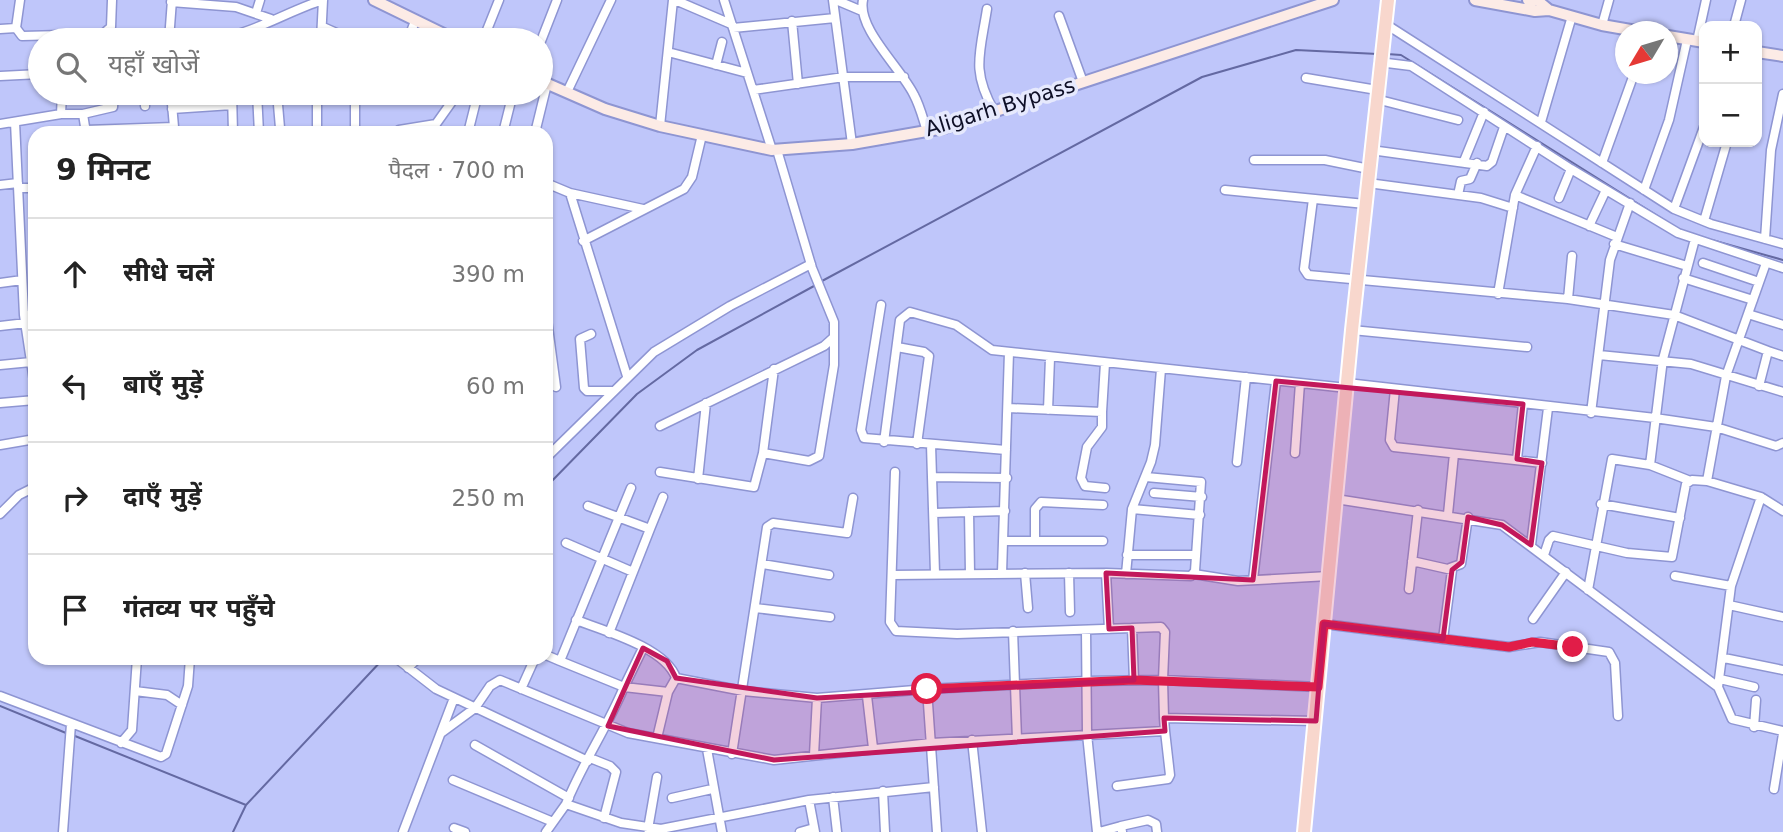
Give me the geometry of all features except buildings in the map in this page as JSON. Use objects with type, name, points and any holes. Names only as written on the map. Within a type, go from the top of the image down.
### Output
[{"type":"main road","points":[[374,0],[430,28]]},
{"type":"main road","name":"Aligarh Bypass","points":[[553,87],[605,108],[660,126],[775,150],[852,144],[927,131],[994,111],[1333,0]]},
{"type":"main road","points":[[1304,832],[1352,330],[1383,26],[1388,0]]},
{"type":"main road","points":[[1475,0],[1535,11],[1549,10],[1615,27]]},
{"type":"main road","points":[[1528,0],[1538,1],[1549,10]]},
{"type":"main road","points":[[1678,38],[1696,41]]},
{"type":"main road","points":[[1762,53],[1783,57]]},
{"type":"street","points":[[20,0],[16,28],[22,36],[28,36]]},
{"type":"street","points":[[110,28],[112,0]]},
{"type":"street","points":[[250,28],[323,0],[323,27]]},
{"type":"street","points":[[488,28],[499,0]]},
{"type":"street","points":[[546,28],[557,0]]},
{"type":"street","points":[[567,92],[611,0]]},
{"type":"street","points":[[660,126],[674,0],[732,26],[835,18]]},
{"type":"street","points":[[724,0],[812,266],[834,322],[834,365],[819,456],[809,461],[762,453]]},
{"type":"street","points":[[852,144],[834,0],[862,11]]},
{"type":"street","points":[[863,0],[862,11],[867,26],[915,96],[927,131]]},
{"type":"street","points":[[1602,25],[1609,0]]},
{"type":"street","points":[[1643,190],[1696,41],[1706,0]]},
{"type":"street","points":[[1735,21],[1741,0]]},
{"type":"street","points":[[170,28],[171,1],[236,7],[256,4],[271,19]]},
{"type":"street","points":[[987,9],[979,73],[981,87],[994,111]]},
{"type":"street","points":[[1059,16],[1083,82]]},
{"type":"street","points":[[1541,122],[1572,16]]},
{"type":"street","points":[[412,28],[415,21]]},
{"type":"street","points":[[792,22],[798,85]]},
{"type":"street","points":[[1383,26],[1541,122],[1674,209],[1704,221],[1783,244]]},
{"type":"street","points":[[0,29],[16,28]]},
{"type":"street","points":[[716,65],[722,42]]},
{"type":"street","points":[[668,52],[747,73]]},
{"type":"street","points":[[1380,59],[1411,66],[1571,169],[1695,239],[1783,268]]},
{"type":"street","points":[[0,76],[28,75]]},
{"type":"street","points":[[752,90],[844,77],[904,77]]},
{"type":"street","points":[[1306,78],[1376,94],[1458,120]]},
{"type":"street","points":[[1602,163],[1630,84]]},
{"type":"street","points":[[1765,239],[1768,177],[1780,124],[1783,94]]},
{"type":"street","points":[[61,105],[61,114]]},
{"type":"street","points":[[0,124],[61,114],[83,114],[113,105]]},
{"type":"street","points":[[172,105],[174,126]]},
{"type":"street","points":[[172,109],[232,105],[233,126]]},
{"type":"street","points":[[258,105],[259,126]]},
{"type":"street","points":[[278,105],[279,126]]},
{"type":"street","points":[[317,105],[317,126]]},
{"type":"street","points":[[355,105],[355,126]]},
{"type":"street","points":[[424,126],[436,124],[449,105]]},
{"type":"street","points":[[470,126],[475,105]]},
{"type":"street","points":[[505,126],[510,105]]},
{"type":"street","points":[[536,126],[540,105]]},
{"type":"street","points":[[1464,161],[1484,112]]},
{"type":"street","points":[[83,114],[85,126]]},
{"type":"street","points":[[15,122],[22,280],[28,340]]},
{"type":"street","points":[[1371,150],[1487,166],[1492,162],[1504,127]]},
{"type":"street","points":[[583,241],[684,189],[692,177],[702,135]]},
{"type":"street","points":[[1674,209],[1699,141]]},
{"type":"street","points":[[1498,294],[1516,195],[1537,146]]},
{"type":"street","points":[[1704,221],[1726,147]]},
{"type":"street","points":[[1254,160],[1325,160],[1369,169]]},
{"type":"street","points":[[1458,195],[1461,181],[1470,179],[1477,163]]},
{"type":"street","points":[[1559,198],[1571,169]]},
{"type":"street","points":[[1368,183],[1499,202],[1513,208]]},
{"type":"street","points":[[0,185],[28,187]]},
{"type":"street","points":[[553,186],[570,193],[643,209]]},
{"type":"street","points":[[1225,190],[1365,204]]},
{"type":"street","points":[[1589,226],[1606,190]]},
{"type":"street","points":[[570,193],[627,376]]},
{"type":"street","points":[[1516,195],[1589,226],[1616,241],[1687,266]]},
{"type":"street","points":[[1312,199],[1306,273],[1568,299],[1674,315],[1783,356]]},
{"type":"street","points":[[1591,413],[1616,241],[1630,203]]},
{"type":"street","points":[[1650,465],[1663,359],[1695,239]]},
{"type":"street","points":[[1568,299],[1572,256]]},
{"type":"street","points":[[1703,262],[1759,282]]},
{"type":"street","points":[[1707,481],[1726,376],[1736,340],[1766,263]]},
{"type":"street","points":[[553,451],[627,376],[676,337],[812,266]]},
{"type":"street","points":[[1683,278],[1753,300]]},
{"type":"street","points":[[0,283],[22,280]]},
{"type":"street","points":[[881,305],[861,430],[868,441],[1006,450]]},
{"type":"street","points":[[884,442],[900,320],[910,312],[956,325],[985,348],[1009,352],[1300,383],[1395,389],[1591,413],[1655,418],[1716,427],[1776,446],[1783,443]]},
{"type":"street","points":[[1748,314],[1783,325]]},
{"type":"street","points":[[0,326],[28,318]]},
{"type":"street","points":[[1352,330],[1527,347]]},
{"type":"street","points":[[591,334],[580,339],[584,388],[587,391],[612,391]]},
{"type":"street","points":[[660,426],[824,346],[834,337]]},
{"type":"street","points":[[897,347],[924,352],[929,356],[917,444]]},
{"type":"street","points":[[1759,386],[1768,351]]},
{"type":"street","points":[[1002,573],[1009,352]]},
{"type":"street","points":[[1600,355],[1663,359],[1691,364],[1783,392]]},
{"type":"street","points":[[1048,410],[1050,358]]},
{"type":"street","points":[[0,365],[28,362]]},
{"type":"street","points":[[1105,363],[1102,427],[1087,447],[1081,478],[1086,486],[1105,488]]},
{"type":"street","points":[[660,472],[754,487],[762,453],[774,369]]},
{"type":"street","points":[[1126,574],[1132,509],[1146,477],[1155,445],[1161,369]]},
{"type":"street","points":[[1237,462],[1246,377]]},
{"type":"street","points":[[553,378],[556,387]]},
{"type":"street","points":[[1253,580],[1276,380]]},
{"type":"street","points":[[1295,453],[1300,383]]},
{"type":"street","points":[[1395,389],[1391,446],[1517,458],[1542,463]]},
{"type":"street","points":[[0,402],[28,400]]},
{"type":"street","points":[[698,479],[706,403]]},
{"type":"street","points":[[1517,458],[1523,404]]},
{"type":"street","points":[[1009,408],[1102,412]]},
{"type":"street","points":[[1531,545],[1548,408]]},
{"type":"street","points":[[0,445],[28,440]]},
{"type":"street","points":[[931,445],[935,573]]},
{"type":"street","points":[[1448,514],[1454,454]]},
{"type":"street","points":[[1588,590],[1601,505],[1612,459],[1650,465],[1688,481],[1707,481],[1761,497],[1783,511]]},
{"type":"street","points":[[895,472],[891,626],[895,631],[926,634],[1164,629],[1164,718],[1170,775],[1168,779],[1117,786]]},
{"type":"street","points":[[932,477],[1007,478]]},
{"type":"street","points":[[1146,477],[1197,480],[1203,487],[1194,574]]},
{"type":"street","points":[[1544,555],[1549,538],[1553,536],[1595,547],[1669,559],[1674,555],[1688,481]]},
{"type":"street","points":[[560,661],[631,488]]},
{"type":"street","points":[[0,514],[19,495],[28,490]]},
{"type":"street","points":[[1154,493],[1202,497]]},
{"type":"street","points":[[609,633],[663,497]]},
{"type":"street","points":[[1761,497],[1731,586],[1719,683],[1730,718],[1754,727],[1783,733],[1774,789]]},
{"type":"street","points":[[732,754],[769,524],[847,533],[853,498]]},
{"type":"street","points":[[1336,499],[1468,517],[1502,525],[1719,683],[1754,687]]},
{"type":"street","points":[[1035,541],[1035,509],[1041,502],[1103,505]]},
{"type":"street","points":[[1601,505],[1680,517]]},
{"type":"street","points":[[588,506],[650,529]]},
{"type":"street","points":[[1132,509],[1200,515]]},
{"type":"street","points":[[1409,589],[1418,510]]},
{"type":"street","points":[[934,513],[1005,511]]},
{"type":"street","points":[[969,512],[970,573]]},
{"type":"street","points":[[1412,561],[1450,568],[1460,567],[1468,517]]},
{"type":"street","points":[[1004,541],[1103,541]]},
{"type":"street","points":[[566,543],[633,572]]},
{"type":"street","points":[[1127,555],[1196,555]]},
{"type":"street","points":[[762,564],[829,575]]},
{"type":"street","points":[[1443,639],[1450,568]]},
{"type":"street","points":[[1532,619],[1566,572]]},
{"type":"street","points":[[1025,573],[1028,608]]},
{"type":"street","points":[[1069,573],[1070,612]]},
{"type":"street","points":[[1107,573],[1109,629]]},
{"type":"street","points":[[892,575],[1194,574],[1225,581],[1329,576]]},
{"type":"street","points":[[1675,576],[1731,586]]},
{"type":"street","points":[[1729,605],[1783,617]]},
{"type":"street","points":[[755,608],[830,617]]},
{"type":"street","points":[[576,620],[667,661],[676,678]]},
{"type":"street","points":[[1324,624],[1509,647],[1540,642],[1609,652],[1615,663],[1618,716]]},
{"type":"street","points":[[1132,628],[1134,680]]},
{"type":"street","points":[[1086,630],[1087,734],[1098,832],[1122,829],[1148,820],[1156,824],[1157,832]]},
{"type":"street","points":[[1013,631],[1017,739]]},
{"type":"street","points":[[547,832],[608,726],[643,648]]},
{"type":"street","points":[[553,658],[624,687],[668,692]]},
{"type":"street","points":[[1724,658],[1783,670]]},
{"type":"street","points":[[121,743],[132,730],[137,665]]},
{"type":"street","points":[[0,696],[71,730],[164,757],[188,686],[190,665]]},
{"type":"street","points":[[405,665],[425,682],[454,698],[610,766],[616,772],[604,818]]},
{"type":"street","points":[[408,668],[411,665]]},
{"type":"street","points":[[522,689],[532,665]]},
{"type":"street","points":[[676,678],[743,691],[817,698],[1086,681],[1163,680],[1318,687]]},
{"type":"street","points":[[657,738],[668,692],[676,678]]},
{"type":"street","points":[[441,733],[475,708],[495,682],[500,680],[608,726],[732,754],[785,760],[931,743],[1165,731]]},
{"type":"street","points":[[927,689],[937,832]]},
{"type":"street","points":[[135,691],[167,695],[182,705]]},
{"type":"street","points":[[867,696],[873,748]]},
{"type":"street","points":[[403,832],[454,698]]},
{"type":"street","points":[[814,755],[817,698]]},
{"type":"street","points":[[1754,727],[1756,700]]},
{"type":"street","points":[[1164,718],[1316,721]]},
{"type":"street","points":[[63,832],[71,730]]},
{"type":"street","points":[[972,740],[982,832]]},
{"type":"street","points":[[475,745],[567,801],[620,828],[675,828],[809,800],[934,787]]},
{"type":"street","points":[[707,749],[712,789],[722,832]]},
{"type":"street","points":[[649,828],[657,777]]},
{"type":"street","points":[[453,780],[553,822]]},
{"type":"street","points":[[672,798],[712,789]]},
{"type":"street","points":[[883,791],[885,832]]},
{"type":"street","points":[[833,797],[836,832]]},
{"type":"street","points":[[800,832],[815,830],[809,800]]},
{"type":"street","points":[[454,828],[464,832]]},
{"type":"highlighted area","points":[[1276,381],[1523,404],[1517,459],[1542,463],[1531,545],[1502,525],[1468,517],[1462,562],[1452,570],[1443,639],[1324,624],[1316,721],[1164,718],[1165,731],[774,760],[608,726],[643,648],[667,661],[676,678],[817,698],[1134,680],[1132,628],[1109,629],[1106,573],[1253,580]]},
{"type":"waterway","points":[[822,281],[1202,77],[1296,50],[1378,54]]},
{"type":"waterway","points":[[1387,54],[1401,55],[1672,225]]},
{"type":"waterway","points":[[1712,240],[1783,260]]},
{"type":"waterway","points":[[553,480],[637,394],[697,350],[814,286]]},
{"type":"waterway","points":[[233,832],[246,805],[377,665]]},
{"type":"waterway","points":[[0,706],[66,733]]},
{"type":"waterway","points":[[75,736],[246,805]]},
{"type":"route","points":[[927,689],[1134,680],[1318,687],[1324,624],[1509,647],[1532,642],[1573,647]]}]
